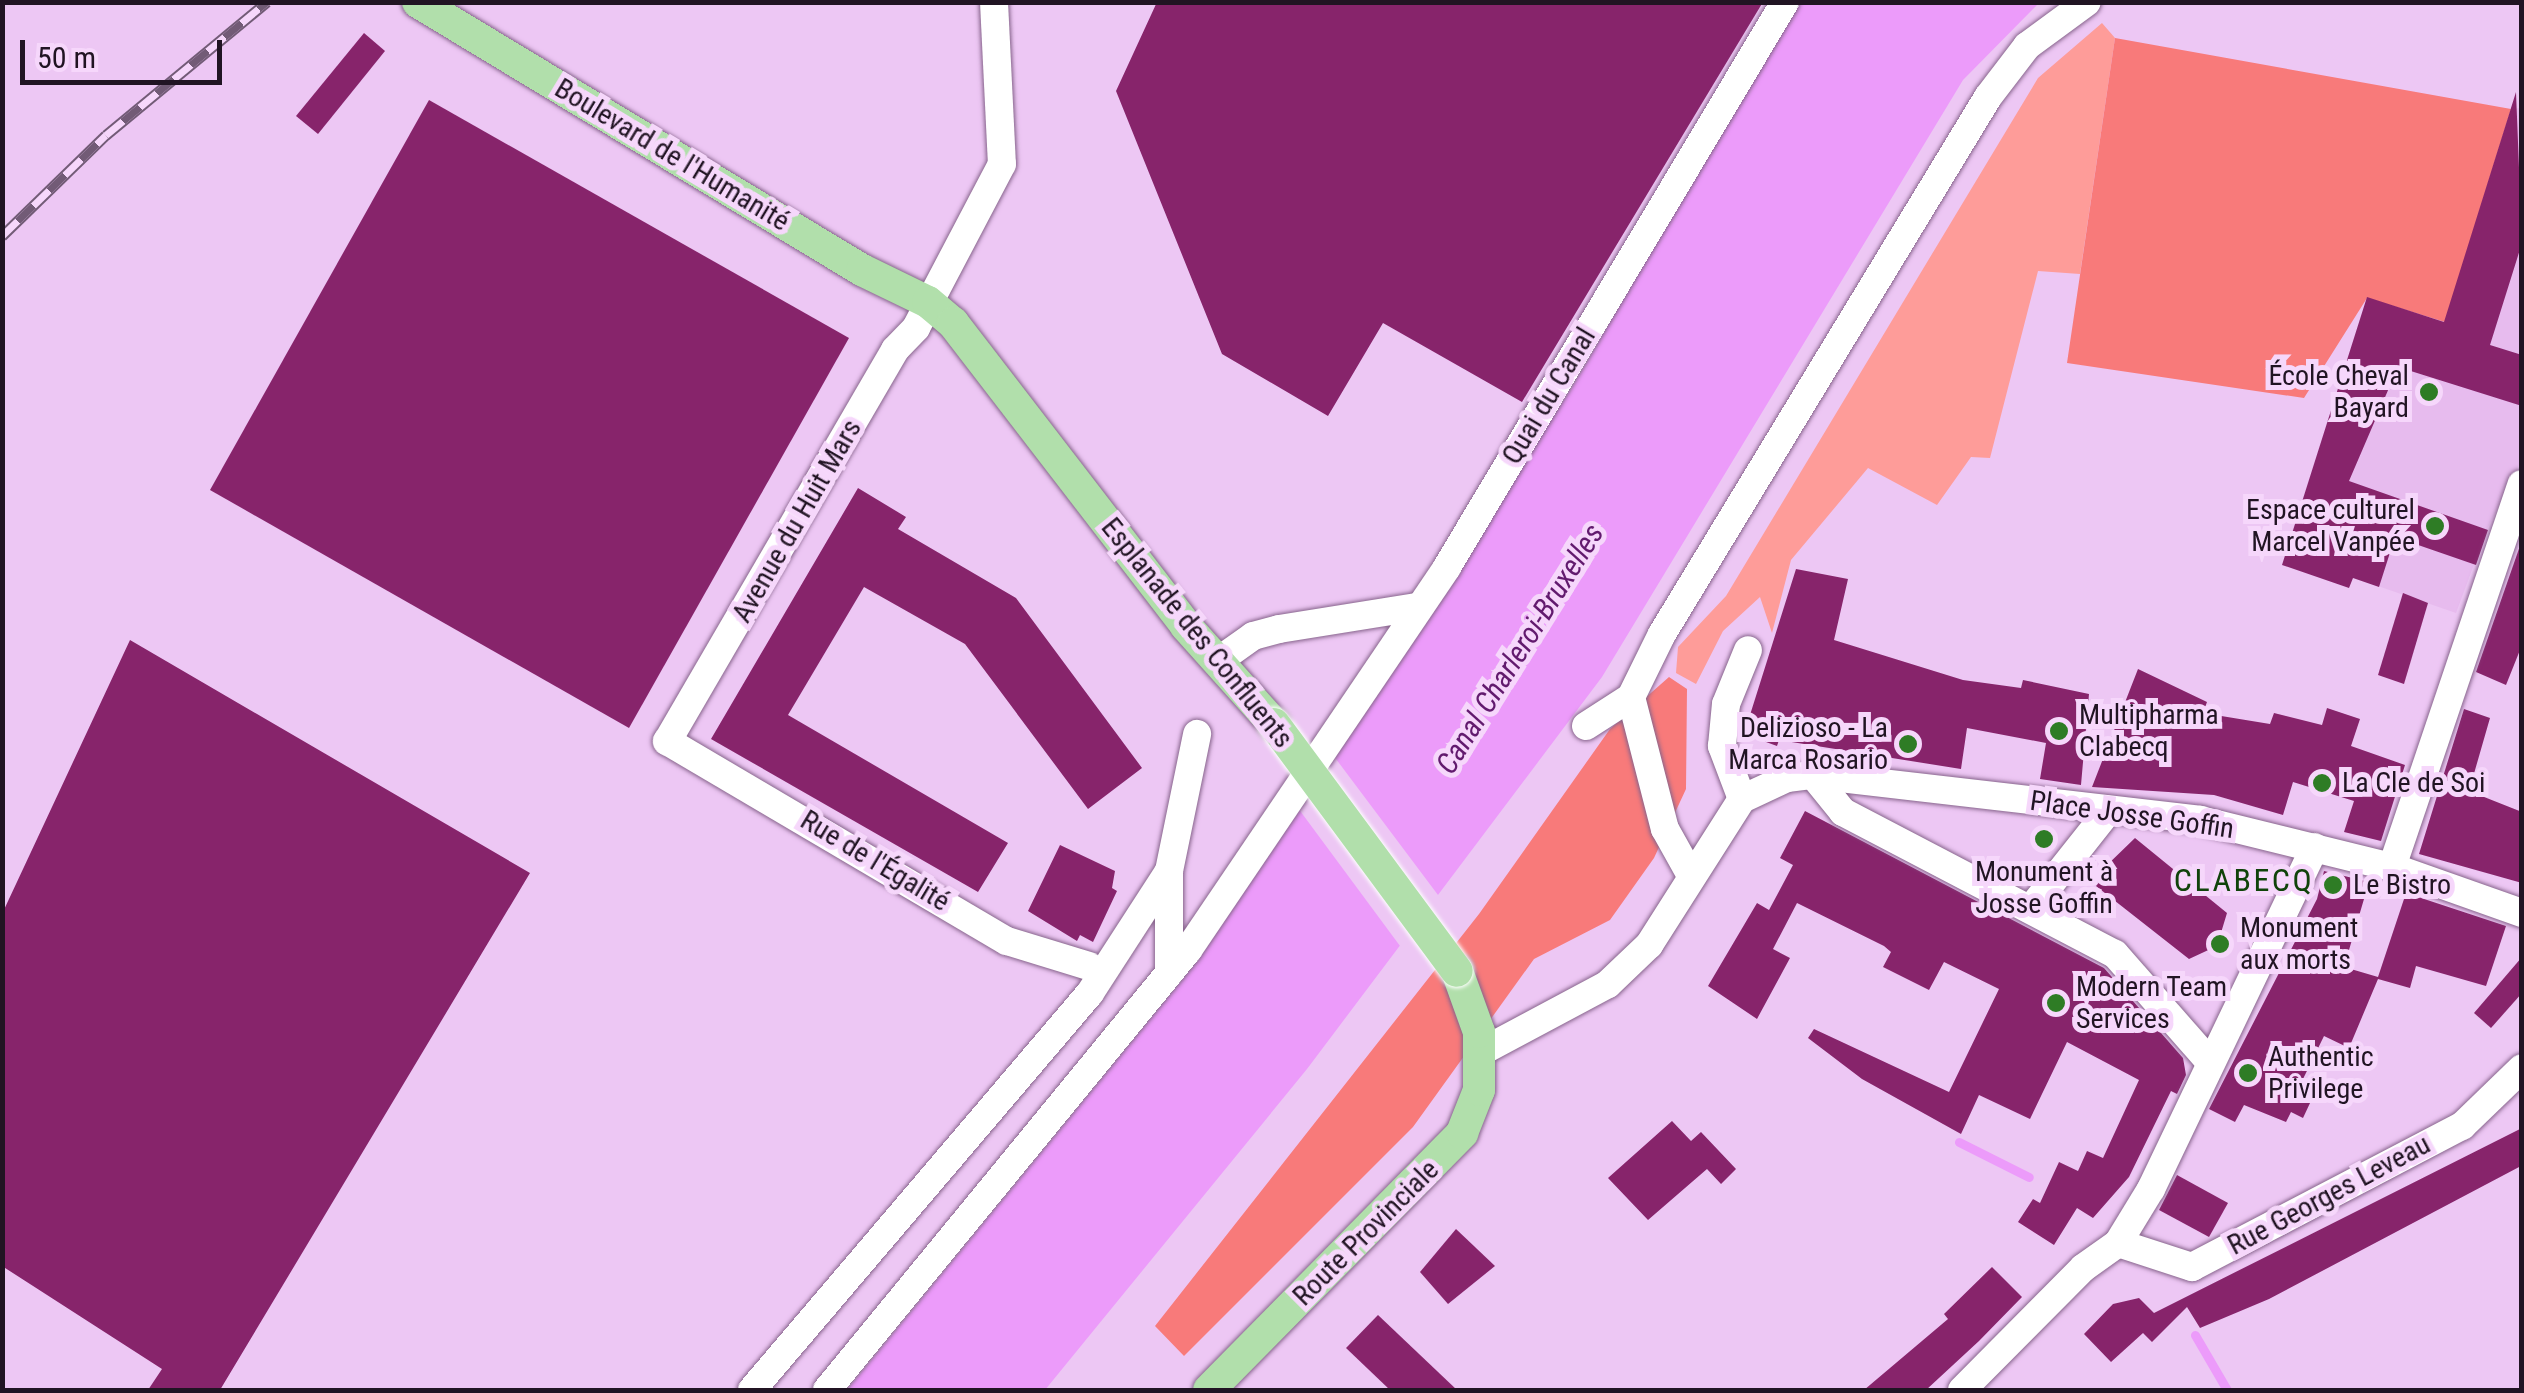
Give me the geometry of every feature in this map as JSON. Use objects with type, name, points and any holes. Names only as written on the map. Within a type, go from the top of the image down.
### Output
[{"type":"main road","name":"Boulevard de l'Humanité","points":[[418,2],[845,260],[928,302]]},
{"type":"main road","name":"Esplanade des Confluents","points":[[928,302],[953,322],[1218,661],[1274,724],[1457,972]]},
{"type":"main road","name":"Route Provinciale","points":[[1209,1390],[1462,1133],[1479,1090],[1479,1053],[1474,1013],[1457,972]]},
{"type":"street","name":"Avenue du Huit Mars","points":[[667,742],[928,302],[1002,164],[994,2]]},
{"type":"street","name":"Quai du Canal","points":[[827,1390],[1169,973],[1447,567],[1785,2]]},
{"type":"street","points":[[1586,726],[1631,698],[1662,634],[1988,97],[2028,46],[2087,2]]},
{"type":"street","points":[[2392,866],[2522,484]]},
{"type":"street","points":[[1218,661],[1253,636],[1278,629],[1416,607]]},
{"type":"street","points":[[1742,799],[1722,746],[1726,704],[1748,650]]},
{"type":"street","points":[[1631,698],[1665,829],[1690,874]]},
{"type":"street","points":[[1169,973],[1168,871],[1198,734]]},
{"type":"street","name":"Rue de l'Égalité","points":[[667,742],[1008,941],[1089,966]]},
{"type":"street","points":[[1479,1053],[1608,984],[1649,945],[1690,874],[1742,799],[1775,783],[1813,775],[1843,812],[2033,906],[2115,954],[2209,1061]]},
{"type":"street","name":"Place Josse Goffin","points":[[1813,775],[2200,820],[2392,866],[2522,913]]},
{"type":"street","points":[[2033,906],[2109,810]]},
{"type":"street","points":[[1962,1390],[2082,1268],[2118,1243],[2152,1190],[2209,1061],[2315,847]]},
{"type":"street","points":[[752,1390],[1090,993],[1168,871]]},
{"type":"street","name":"Rue Georges Leveau","points":[[2118,1243],[2192,1267],[2462,1126],[2522,1068]]},
{"type":"shaded area","points":[[2102,23],[2115,38],[2080,274],[2038,271],[1990,458],[1971,457],[1937,505],[1868,468],[1791,560],[1772,633],[1760,597],[1723,631],[1696,684],[1676,673],[1678,647],[1726,596],[2038,78]]},
{"type":"shaded area","points":[[2115,38],[2511,109],[2445,322],[2367,298],[2304,398],[2067,363]]},
{"type":"shaded area","name":"École Cheval Bayard","points":[[2521,108],[2521,461],[2487,529],[2456,613],[2285,554],[2367,297],[2511,109]]},
{"type":"shaded area","points":[[1669,677],[1687,689],[1686,789],[1654,858],[1610,920],[1534,959],[1413,1127],[1184,1356],[1155,1326],[1479,914],[1610,729]]},
{"type":"water","name":"Canal Charleroi-Bruxelles","points":[[1796,3],[2039,3],[1963,80],[1602,677],[1307,1069],[1045,1390],[847,1390],[1198,961],[1572,388]]},
{"type":"pier","points":[[1330,751],[1441,899],[1403,950],[1295,804]]},
{"type":"building","points":[[1157,2],[1763,2],[1522,402],[1383,323],[1328,416],[1222,354],[1116,91]]},
{"type":"building","points":[[364,33],[385,51],[318,134],[296,116]]},
{"type":"building","points":[[2516,92],[2522,243],[2490,345],[2522,355],[2522,406],[2398,367],[2349,481],[2488,530],[2476,565],[2395,537],[2379,587],[2353,578],[2349,588],[2282,565],[2367,297],[2444,322]]},
{"type":"building","points":[[429,100],[849,338],[629,728],[210,490]]},
{"type":"building","points":[[858,488],[906,517],[898,529],[1016,598],[1142,768],[1088,809],[965,644],[864,587],[788,715],[1008,843],[978,892],[711,739]]},
{"type":"building","points":[[2522,540],[2522,645],[2506,685],[2476,672]]},
{"type":"building","points":[[1796,569],[1848,579],[1834,640],[1963,680],[2021,688],[2023,680],[2089,694],[2081,785],[2040,779],[2046,743],[1967,728],[1961,769],[1779,740],[1777,746],[1744,734]]},
{"type":"building","points":[[2403,593],[2428,603],[2404,684],[2378,675]]},
{"type":"building","points":[[130,640],[530,873],[220,1390],[148,1390],[162,1369],[2,1266],[2,914]]},
{"type":"building","points":[[2138,669],[2207,702],[2203,713],[2270,724],[2274,713],[2322,725],[2327,708],[2360,719],[2351,746],[2405,765],[2381,841],[2344,832],[2354,801],[2293,782],[2283,815],[2214,795],[2092,787]]},
{"type":"building","points":[[2464,709],[2490,718],[2469,791],[2522,812],[2522,883],[2419,854]]},
{"type":"building","points":[[1805,811],[2104,968],[2183,1058],[2186,1075],[2177,1094],[2171,1091],[2129,1177],[2093,1218],[2077,1208],[2054,1245],[2018,1222],[2033,1199],[2040,1203],[2059,1162],[2078,1171],[2087,1151],[2103,1158],[2139,1080],[2067,1042],[2030,1119],[1979,1095],[1961,1134],[1862,1079],[1808,1038],[1814,1029],[1949,1092],[1999,989],[1944,962],[1929,990],[1883,967],[1891,952],[1884,946],[1797,903],[1773,949],[1790,958],[1757,1019],[1708,986],[1757,903],[1769,910],[1793,865],[1780,858]]},
{"type":"building","points":[[2135,838],[2227,913],[2217,946],[2189,959],[2096,886],[2107,873],[2103,869]]},
{"type":"building","points":[[1060,845],[1115,871],[1112,888],[1117,891],[1093,942],[1080,935],[1077,941],[1028,911]]},
{"type":"building","points":[[2324,871],[2369,882],[2344,967],[2378,977],[2406,893],[2506,926],[2486,986],[2416,966],[2410,988],[2378,979],[2349,1048],[2324,1036],[2303,1079],[2318,1086],[2303,1118],[2291,1112],[2286,1122],[2244,1105],[2235,1122],[2209,1109],[2317,899]]},
{"type":"building","points":[[2522,957],[2522,993],[2491,1028],[2474,1013]]},
{"type":"building","points":[[1672,1121],[1691,1141],[1701,1132],[1736,1169],[1721,1184],[1707,1169],[1648,1220],[1608,1178]]},
{"type":"building","points":[[2522,1128],[2521,1166],[2269,1299],[2200,1328],[2187,1307],[2152,1342],[2143,1333],[2111,1362],[2084,1334],[2113,1304],[2139,1298],[2154,1313]]},
{"type":"building","points":[[2177,1175],[2228,1203],[2209,1237],[2159,1210]]},
{"type":"building","points":[[1456,1229],[1495,1266],[1448,1304],[1420,1272]]},
{"type":"building","points":[[1992,1267],[2022,1297],[1979,1341],[1926,1390],[1864,1390],[1948,1319],[1944,1314]]},
{"type":"building","points":[[1378,1315],[1457,1390],[1390,1390],[1346,1348]]},
{"type":"waterway","points":[[1959,1142],[2029,1177]]},
{"type":"waterway","points":[[2195,1335],[2227,1390]]},
{"type":"railway","points":[[2,236],[106,135],[267,2]]},
{"type":"place","name":"École Cheval Bayard","points":[[2429,392]]},
{"type":"place","name":"Espace culturel Marcel Vanpée","points":[[2435,526]]},
{"type":"place","name":"Multipharma Clabecq","points":[[2059,731]]},
{"type":"place","name":"Delizioso - La Marca Rosario","points":[[1908,744]]},
{"type":"place","name":"La Cle de Soi","points":[[2322,783]]},
{"type":"place","name":"Monument à Josse Goffin","points":[[2044,839]]},
{"type":"place","name":"Le Bistro","points":[[2333,885]]},
{"type":"place","name":"Monument aux morts","points":[[2220,944]]},
{"type":"place","name":"Modern Team Services","points":[[2056,1003]]},
{"type":"place","name":"Authentic Privilege","points":[[2248,1073]]},
{"type":"district","name":"CLABECQ","points":[[2244,880]]}]
